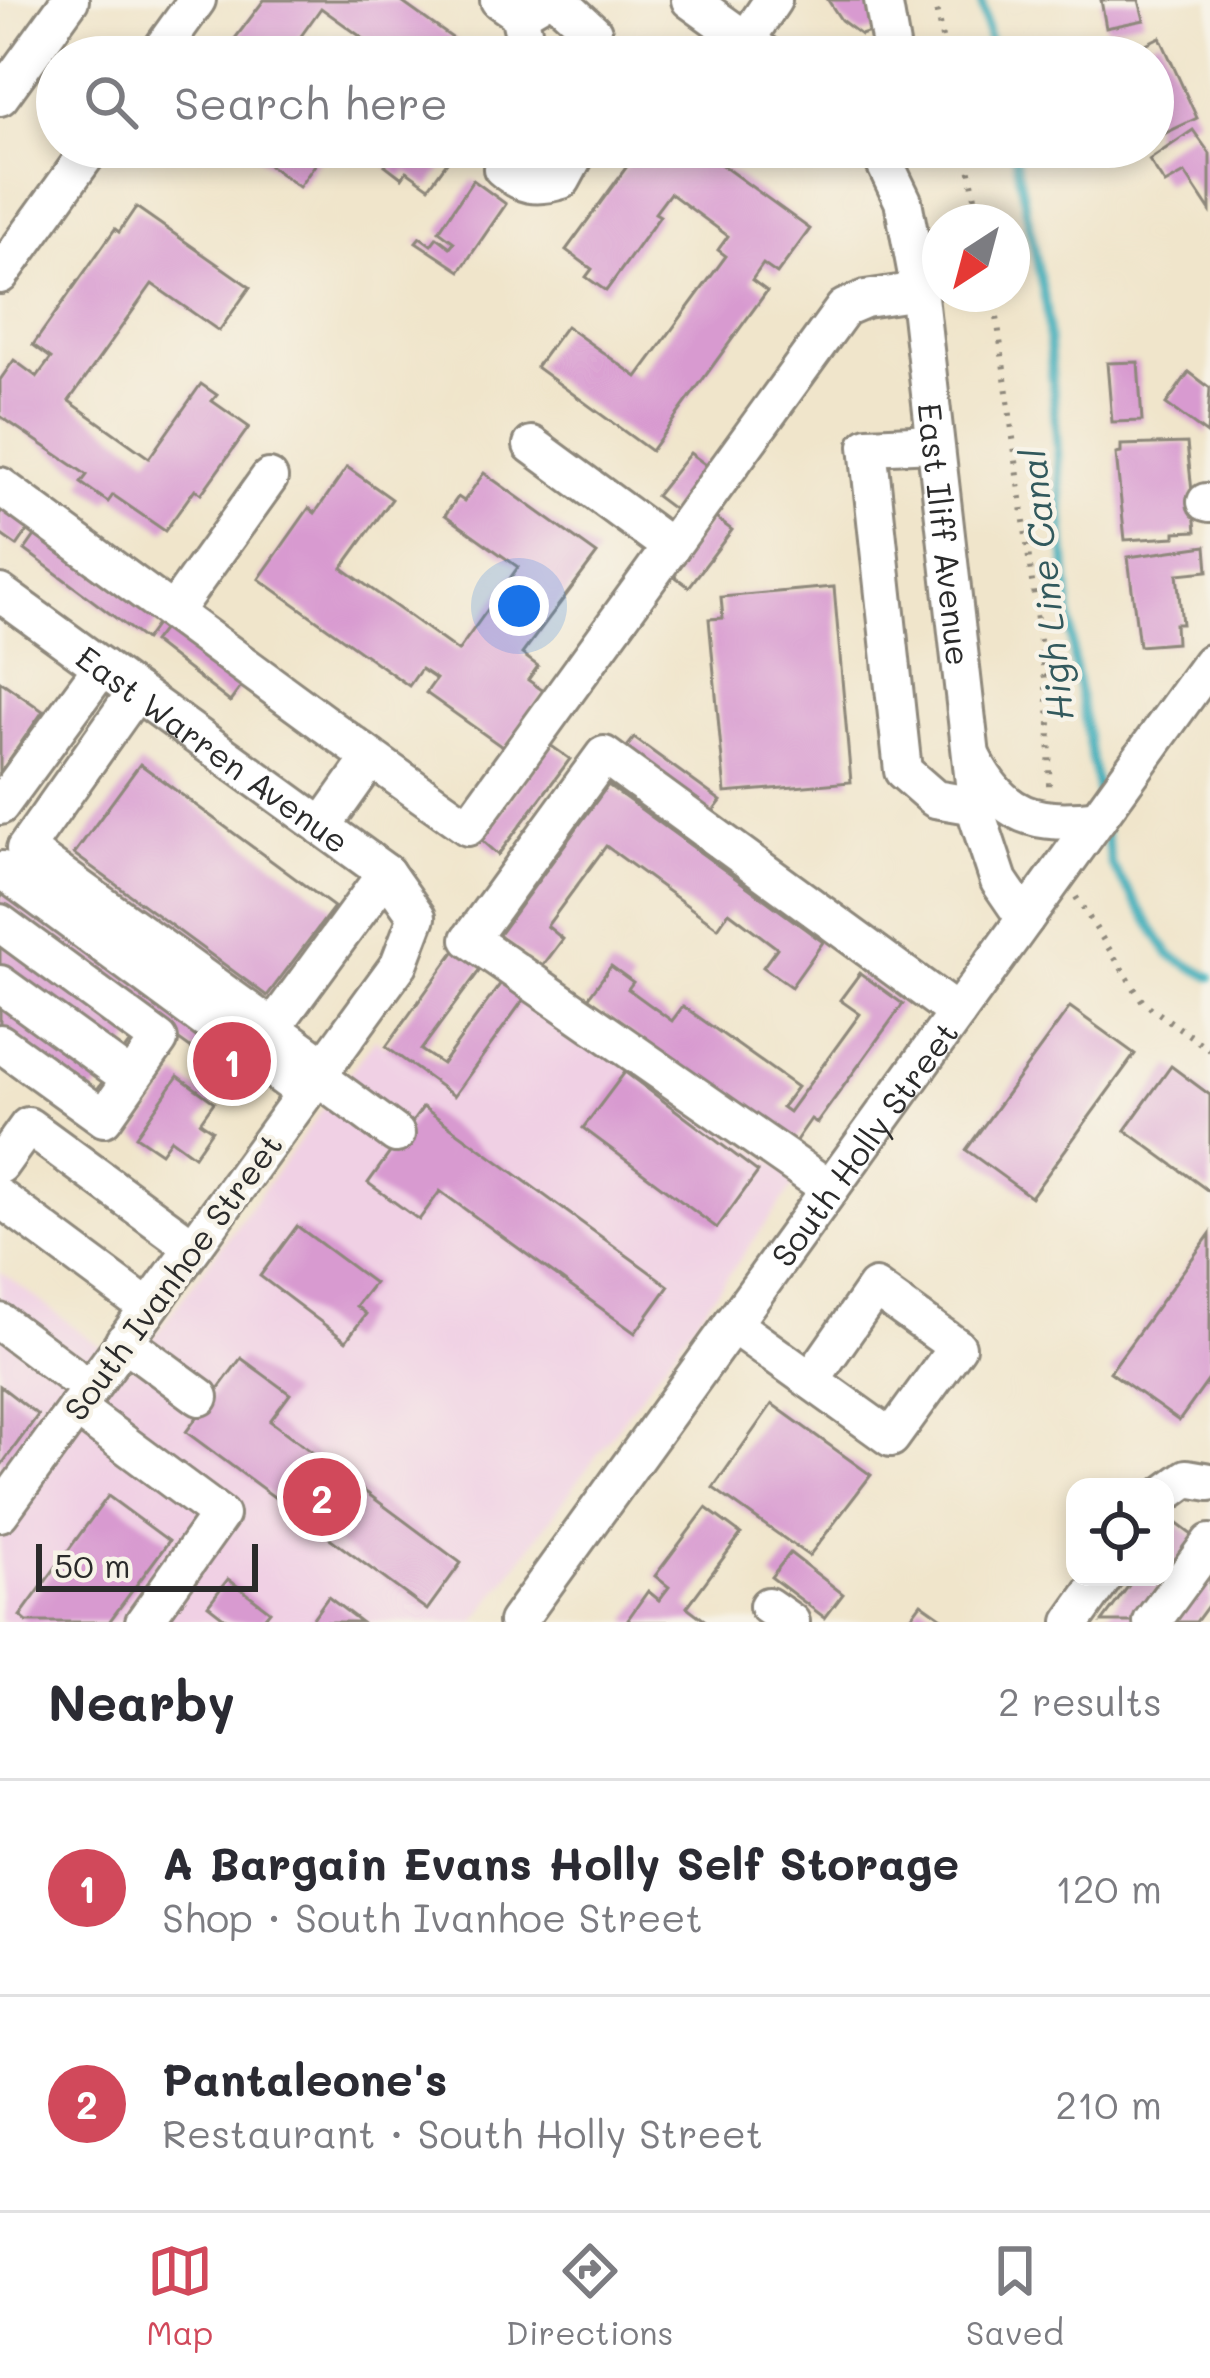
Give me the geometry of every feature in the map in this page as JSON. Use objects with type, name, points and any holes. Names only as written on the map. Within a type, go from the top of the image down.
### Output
[{"type":"street","points":[[44,36],[70,0]]},
{"type":"street","points":[[171,36],[196,0]]},
{"type":"street","points":[[558,0],[593,36]]},
{"type":"street","points":[[690,0],[739,36]]},
{"type":"street","points":[[761,36],[773,0]]},
{"type":"street","points":[[884,0],[889,36]]},
{"type":"street","points":[[520,5],[525,36]]},
{"type":"street","points":[[0,97],[36,47]]},
{"type":"street","points":[[0,275],[77,168]]},
{"type":"street","points":[[502,168],[519,183],[541,186],[562,180],[569,168]]},
{"type":"street","name":"East Iliff Avenue","points":[[887,168],[903,201],[919,292],[976,806],[1000,881],[1025,919]]},
{"type":"street","points":[[0,486],[469,827],[844,308],[865,299],[919,292]]},
{"type":"street","points":[[935,442],[868,446],[900,748],[903,771],[935,799],[976,806]]},
{"type":"street","points":[[532,445],[671,547]]},
{"type":"street","points":[[173,613],[269,478]]},
{"type":"street","name":"East Warren Avenue","points":[[0,593],[386,873],[417,917]]},
{"type":"street","name":"South Holly Street","points":[[517,1622],[1210,663]]},
{"type":"street","points":[[0,806],[102,667]]},
{"type":"street","points":[[136,692],[25,849],[274,1028],[316,1078]]},
{"type":"street","points":[[968,748],[996,792],[1028,816],[1056,824],[1099,816]]},
{"type":"street","points":[[830,1189],[470,939],[604,755],[957,1013]]},
{"type":"street","points":[[322,826],[371,758]]},
{"type":"street","points":[[0,873],[2,870],[396,1135]]},
{"type":"street","points":[[274,1028],[386,873]]},
{"type":"street","name":"South Ivanhoe Street","points":[[0,1513],[73,1391],[124,1341],[399,964],[417,917]]},
{"type":"street","points":[[0,923],[159,1040],[104,1118],[0,1043]]},
{"type":"street","points":[[0,984],[131,1079]]},
{"type":"street","points":[[0,1166],[28,1126],[193,1247]]},
{"type":"street","points":[[0,1198],[148,1309]]},
{"type":"street","points":[[0,1322],[73,1391],[220,1515],[144,1622]]},
{"type":"street","points":[[732,1324],[811,1379]]},
{"type":"street","points":[[124,1341],[200,1397]]},
{"type":"street","points":[[1153,1622],[1210,1543]]},
{"type":"street","points":[[1072,1622],[1098,1586]]},
{"type":"path","points":[[934,0],[942,36]]},
{"type":"path","points":[[969,168],[976,204]]},
{"type":"path","points":[[996,312],[1050,718],[1049,792]]},
{"type":"path","points":[[1080,903],[1143,1002],[1210,1050]]},
{"type":"shaded area","points":[[529,992],[798,1180],[475,1622],[0,1622],[0,1271],[130,1369],[375,1039],[454,1095]]},
{"type":"building","points":[[264,0],[399,0],[450,36],[360,36],[321,8],[301,36],[237,36]]},
{"type":"building","points":[[828,0],[878,0],[887,26],[861,35],[841,20]]},
{"type":"building","points":[[1101,0],[1139,0],[1144,20],[1106,28]]},
{"type":"building","points":[[1174,68],[1197,118],[1174,129]]},
{"type":"building","points":[[1193,130],[1210,154],[1210,211],[1185,173],[1165,184],[1154,168],[1174,168],[1174,143]]},
{"type":"building","points":[[273,168],[313,168],[299,187]]},
{"type":"building","points":[[389,168],[443,168],[429,187],[407,171],[402,178]]},
{"type":"building","points":[[626,168],[726,168],[810,229],[777,274],[763,264],[752,280],[767,291],[651,451],[536,367],[566,326],[637,377],[726,256],[718,250],[728,236],[670,193],[655,213],[660,216],[606,291],[586,277],[592,269],[566,250]]},
{"type":"building","points":[[473,180],[506,204],[460,271],[416,242],[420,237],[431,245],[437,237],[450,247],[454,242],[439,231]]},
{"type":"building","points":[[136,207],[250,287],[219,331],[152,284],[69,401],[149,458],[201,384],[217,395],[212,401],[249,427],[201,494],[195,489],[165,531],[113,495],[108,502],[81,483],[87,475],[0,416],[0,380],[14,360],[37,377],[51,358],[33,345],[115,229],[119,232]]},
{"type":"building","points":[[1138,362],[1142,421],[1112,422],[1107,363]]},
{"type":"building","points":[[1189,372],[1210,388],[1207,434],[1166,404]]},
{"type":"building","points":[[1187,443],[1196,531],[1125,540],[1116,454],[1121,453],[1121,445]]},
{"type":"building","points":[[690,453],[709,467],[676,511],[656,496]]},
{"type":"building","points":[[347,467],[392,499],[342,568],[458,651],[518,567],[445,515],[458,497],[464,501],[484,473],[597,554],[522,654],[538,666],[528,680],[545,692],[505,749],[426,693],[436,679],[421,669],[409,686],[259,579],[309,508],[315,513]]},
{"type":"building","points":[[0,501],[32,524],[17,546],[0,534]]},
{"type":"building","points":[[713,516],[732,530],[689,587],[670,573]]},
{"type":"building","points":[[39,530],[160,619],[145,640],[25,550]]},
{"type":"building","points":[[1206,546],[1208,571],[1177,574],[1182,624],[1175,624],[1176,643],[1139,646],[1128,557]]},
{"type":"building","points":[[834,587],[851,782],[725,793],[709,619],[723,618],[721,597]]},
{"type":"building","points":[[166,625],[243,684],[230,702],[153,642]]},
{"type":"building","points":[[0,681],[43,711],[0,773]]},
{"type":"building","points":[[634,738],[721,801],[709,817],[623,752]]},
{"type":"building","points":[[550,745],[570,759],[498,855],[481,840]]},
{"type":"building","points":[[140,764],[334,907],[267,996],[74,854]]},
{"type":"building","points":[[608,785],[823,942],[791,987],[763,967],[777,948],[729,912],[718,928],[606,846],[547,926],[563,939],[542,967],[498,936]]},
{"type":"building","points":[[8,887],[261,1071],[248,1090],[0,910],[0,899]]},
{"type":"building","points":[[0,941],[134,1037],[121,1055],[0,970]]},
{"type":"building","points":[[459,945],[485,963],[421,1050],[442,1064],[506,976],[529,992],[454,1096],[386,1047]]},
{"type":"building","points":[[611,966],[633,982],[628,989],[672,1021],[683,1006],[797,1087],[782,1107],[789,1112],[860,1014],[840,1000],[860,973],[903,1004],[817,1123],[811,1119],[790,1149],[586,1001]]},
{"type":"building","points":[[0,993],[108,1074],[93,1095],[0,1026]]},
{"type":"building","points":[[1070,1007],[1135,1054],[1031,1197],[966,1150]]},
{"type":"building","points":[[1171,1066],[1210,1095],[1210,1192],[1125,1130]]},
{"type":"building","points":[[625,1072],[758,1172],[717,1228],[583,1128]]},
{"type":"building","points":[[178,1076],[214,1102],[200,1122],[212,1130],[194,1156],[171,1139],[161,1153],[136,1136]]},
{"type":"building","points":[[423,1107],[669,1286],[635,1333],[440,1191],[419,1220],[368,1183]]},
{"type":"building","points":[[297,1226],[374,1283],[356,1306],[366,1314],[346,1341],[260,1276]]},
{"type":"building","points":[[1210,1234],[1210,1378],[1179,1421],[1110,1372]]},
{"type":"building","points":[[241,1358],[290,1394],[270,1421],[461,1563],[427,1610],[186,1432]]},
{"type":"building","points":[[0,1386],[38,1415],[0,1467]]},
{"type":"building","points":[[772,1404],[871,1475],[809,1556],[713,1488]]},
{"type":"building","points":[[108,1496],[169,1541],[109,1622],[27,1622],[20,1616]]},
{"type":"building","points":[[706,1508],[741,1534],[687,1607],[707,1622],[631,1622],[628,1619],[648,1591],[659,1600],[669,1587],[655,1576]]},
{"type":"building","points":[[1174,1526],[1196,1538],[1174,1568]]},
{"type":"building","points":[[790,1553],[843,1594],[825,1618],[771,1577]]},
{"type":"building","points":[[1210,1562],[1210,1603],[1196,1622],[1166,1622]]},
{"type":"building","points":[[228,1579],[270,1611],[261,1622],[230,1622],[208,1605]]},
{"type":"building","points":[[1128,1586],[1161,1586],[1134,1622],[1102,1622]]},
{"type":"building","points":[[328,1597],[361,1622],[310,1622]]},
{"type":"building","points":[[921,1603],[948,1622],[907,1622]]},
{"type":"waterway","name":"High Line Canal","points":[[981,0],[989,36]]},
{"type":"waterway","name":"High Line Canal","points":[[1017,168],[1047,310],[1073,657],[1099,798]]},
{"type":"waterway","name":"High Line Canal","points":[[1104,826],[1111,864],[1170,955],[1210,977]]},
{"type":"place","name":"A Bargain Evans Holly Self Storage","points":[[232,1061]]},
{"type":"place","name":"Pantaleone's","points":[[322,1497]]}]
